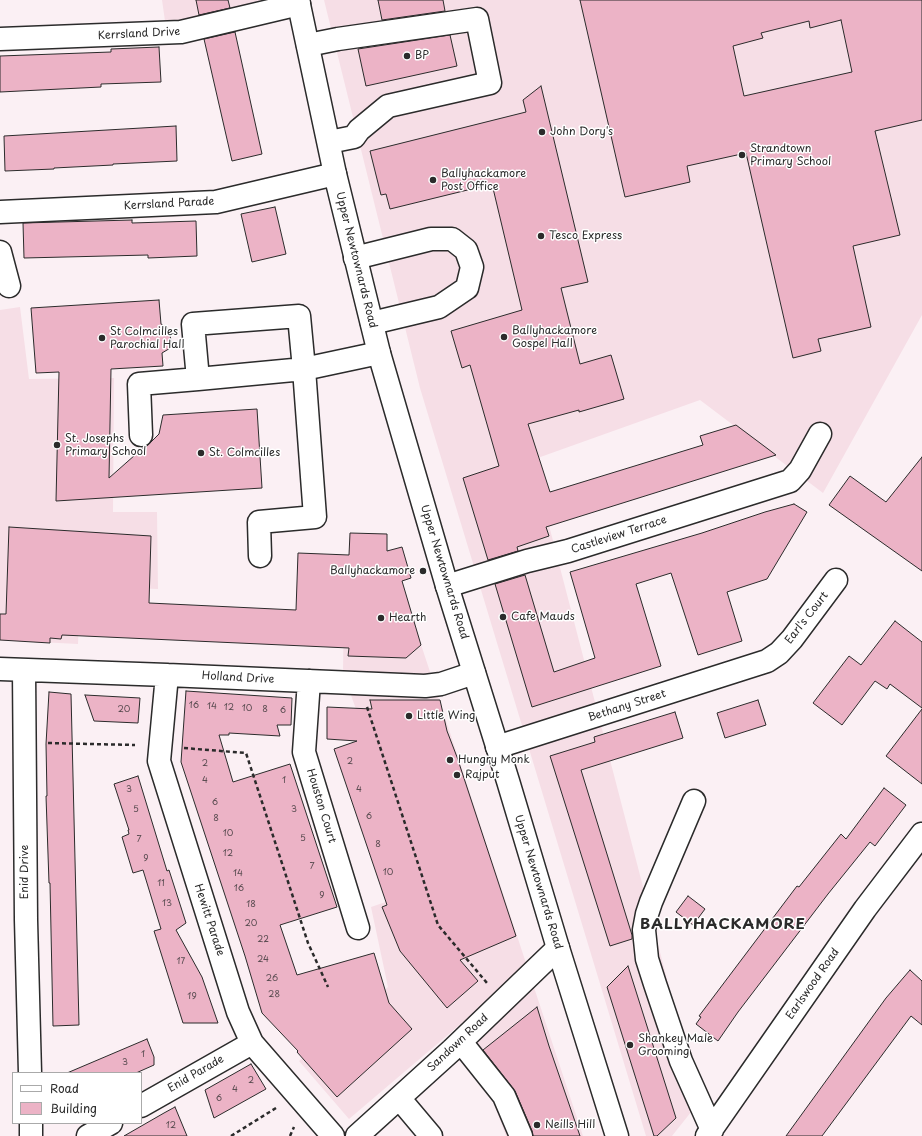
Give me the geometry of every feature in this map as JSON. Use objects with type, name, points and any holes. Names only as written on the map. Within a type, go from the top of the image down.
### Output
[{"type":"street","name":"Kerrsland Drive","points":[[0,39],[181,32],[298,2]]},
{"type":"street","name":"Upper Newtownards Road","points":[[298,2],[335,174],[379,353],[447,586],[617,1136]]},
{"type":"street","points":[[308,45],[338,39],[477,19],[479,26],[490,83],[388,106],[359,130],[354,137],[329,142]]},
{"type":"street","name":"Kerrsland Parade","points":[[0,212],[216,202],[335,174]]},
{"type":"street","points":[[355,258],[431,239],[452,239],[466,250],[472,267],[467,288],[439,307],[372,323]]},
{"type":"street","points":[[0,252],[9,286]]},
{"type":"street","points":[[198,379],[193,324],[299,316],[315,517],[258,522],[260,556]]},
{"type":"street","points":[[141,435],[139,384],[304,369],[379,353]]},
{"type":"street","name":"Castleview Terrace","points":[[447,586],[527,561],[568,551],[790,481],[800,470],[820,434]]},
{"type":"street","name":"Earl's Court","points":[[757,665],[767,661],[779,653],[792,639],[836,580]]},
{"type":"street","name":"Bethany Street","points":[[497,747],[757,665]]},
{"type":"street","name":"Holland Drive","points":[[0,669],[425,686],[441,684],[474,673]]},
{"type":"street","name":"Enid Drive","points":[[24,670],[26,920],[30,1072]]},
{"type":"street","name":"Hewitt Parade","points":[[166,675],[159,761],[238,1012],[252,1043],[333,1136]]},
{"type":"street","name":"Houston Court","points":[[309,681],[304,752],[358,928]]},
{"type":"street","points":[[694,801],[651,902],[644,924],[644,936],[647,959],[679,1054],[709,1133]]},
{"type":"street","name":"Earlswood Road","points":[[709,1133],[865,909],[922,834]]},
{"type":"street","name":"Sandown Road","points":[[357,1136],[461,1042],[558,948]]},
{"type":"street","points":[[461,1042],[504,1096],[521,1136]]},
{"type":"street","name":"Enid Parade","points":[[142,1105],[252,1043]]},
{"type":"street","points":[[399,1098],[431,1136]]},
{"type":"street","points":[[31,1124],[31,1136]]},
{"type":"street","points":[[88,1136],[109,1124]]},
{"type":"path","points":[[359,683],[438,925],[502,1002]]},
{"type":"path","points":[[24,742],[160,746],[246,754],[308,943],[328,987]]},
{"type":"path","points":[[231,1136],[297,1095]]},
{"type":"shaded area","points":[[162,0],[262,0],[266,23],[168,42]]},
{"type":"shaded area","points":[[324,0],[922,0],[922,315],[823,493],[700,400],[532,460],[699,1102],[672,1136],[646,1136],[420,388]]},
{"type":"shaded area","name":"St. Josephs Primary School","points":[[20,307],[29,379],[114,378],[113,512],[157,512],[158,589],[80,586],[78,644],[0,640],[0,310]]},
{"type":"shaded area","points":[[344,595],[405,596],[583,1136],[506,1136],[463,1022],[349,1119],[299,1061],[388,987],[371,907],[421,890],[343,673]]},
{"type":"building","points":[[196,0],[228,0],[230,8],[199,15]]},
{"type":"building","points":[[378,0],[443,0],[445,11],[382,20]]},
{"type":"building","points":[[580,0],[922,0],[922,120],[875,131],[900,235],[853,246],[871,327],[818,339],[821,351],[793,358],[746,153],[687,166],[690,182],[625,197]],"holes":[[[841,20],[852,72],[744,96],[733,46],[763,38],[761,33],[809,21],[810,28]]]},
{"type":"building","points":[[235,32],[262,154],[232,161],[204,39]]},
{"type":"building","name":"BP","points":[[450,35],[457,66],[366,86],[358,49]]},
{"type":"building","points":[[159,47],[161,82],[101,84],[101,87],[0,92],[0,56],[111,52],[111,49]]},
{"type":"building","points":[[541,86],[588,282],[561,288],[580,364],[611,355],[624,399],[579,412],[579,410],[528,424],[550,492],[703,445],[700,436],[736,425],[776,455],[546,527],[549,536],[517,547],[518,551],[488,560],[463,478],[499,466],[470,365],[462,368],[451,331],[522,310],[492,184],[390,209],[386,194],[381,195],[370,151],[526,112],[523,100]]},
{"type":"building","points":[[176,126],[177,161],[5,171],[4,136]]},
{"type":"building","points":[[275,207],[286,254],[252,262],[241,214]]},
{"type":"building","points":[[132,220],[132,223],[196,221],[197,256],[148,258],[148,255],[24,258],[23,223]]},
{"type":"building","points":[[159,300],[161,324],[169,329],[172,347],[162,353],[163,366],[111,369],[109,478],[159,434],[163,415],[257,409],[262,488],[56,501],[59,372],[36,373],[31,308]]},
{"type":"building","points":[[922,457],[922,571],[829,505],[850,476],[886,502]]},
{"type":"building","points":[[794,504],[807,512],[767,579],[727,592],[742,641],[698,655],[671,573],[636,584],[661,666],[532,707],[495,584],[525,575],[554,672],[595,658],[570,572]]},
{"type":"building","points":[[9,527],[151,536],[149,603],[296,610],[298,553],[349,555],[350,533],[387,534],[387,551],[402,547],[411,578],[402,581],[421,645],[406,658],[348,656],[349,648],[62,635],[61,639],[50,638],[50,643],[0,640],[0,614],[6,614]]},
{"type":"building","points":[[895,621],[922,642],[922,708],[890,684],[887,689],[875,681],[842,725],[813,703],[849,656],[861,665]]},
{"type":"building","points":[[186,691],[292,698],[291,725],[277,725],[280,736],[229,733],[229,735],[219,735],[233,782],[290,764],[337,907],[280,925],[297,975],[374,953],[389,1003],[412,1029],[337,1097],[297,1052],[298,1051],[262,1013],[245,956],[181,762]]},
{"type":"building","points":[[49,692],[71,694],[79,1025],[53,1026],[50,883],[46,796],[46,744]]},
{"type":"building","points":[[85,695],[140,698],[138,723],[94,721]]},
{"type":"building","points":[[370,700],[440,700],[447,731],[516,936],[460,960],[478,981],[447,1008],[400,951],[382,907],[387,905],[334,749],[357,741],[327,739],[327,707],[372,709]]},
{"type":"building","points":[[758,700],[766,725],[725,738],[717,713]]},
{"type":"building","points":[[922,709],[922,784],[886,756]]},
{"type":"building","points":[[675,712],[683,738],[581,770],[632,935],[632,939],[610,946],[550,756],[595,742],[594,737]]},
{"type":"building","points":[[138,776],[167,871],[169,870],[186,923],[176,930],[202,977],[218,1023],[183,1023],[154,931],[161,929],[143,870],[133,873],[122,837],[129,834],[129,830],[114,784]]},
{"type":"building","points":[[884,788],[906,805],[875,846],[870,842],[828,894],[738,1012],[718,1041],[696,1024],[701,1017],[699,1016],[797,886],[799,887],[841,834],[846,839]]},
{"type":"building","points":[[688,896],[705,909],[693,925],[676,912]]},
{"type":"building","points":[[628,966],[676,1118],[657,1136],[654,1136],[607,987]]},
{"type":"building","points":[[910,970],[922,981],[922,1025],[911,1016],[822,1136],[786,1136],[886,998]]},
{"type":"building","points":[[537,1007],[580,1136],[533,1136],[515,1091],[483,1050]]},
{"type":"building","points":[[147,1039],[154,1057],[154,1065],[138,1072],[69,1072]]},
{"type":"building","points":[[251,1064],[266,1089],[214,1118],[205,1090]]},
{"type":"building","points":[[175,1107],[187,1136],[124,1136],[164,1113]]},
{"type":"place","name":"BP","points":[[407,56]]},
{"type":"place","name":"John Dory's","points":[[542,132]]},
{"type":"place","name":"Strandtown Primary School","points":[[742,155]]},
{"type":"place","name":"Ballyhackamore Post Office","points":[[433,180]]},
{"type":"place","name":"Tesco Express","points":[[541,236]]},
{"type":"place","name":"Ballyhackamore Gospel Hall","points":[[504,337]]},
{"type":"place","name":"St Colmcilles Parochial Hall","points":[[102,338]]},
{"type":"place","name":"St. Josephs Primary School","points":[[57,445]]},
{"type":"place","name":"St. Colmcilles","points":[[201,453]]},
{"type":"place","name":"Ballyhackamore","points":[[423,571]]},
{"type":"place","name":"Cafe Mauds","points":[[503,617]]},
{"type":"place","name":"Hearth","points":[[381,618]]},
{"type":"place","name":"Little Wing","points":[[409,716]]},
{"type":"place","name":"Hungry Monk","points":[[450,760]]},
{"type":"place","name":"Rajput","points":[[457,775]]},
{"type":"place","name":"Shankey Male Grooming","points":[[630,1045]]},
{"type":"place","name":"Neills Hill","points":[[537,1125]]},
{"type":"district","name":"BALLYHACKAMORE","points":[[723,925]]}]
